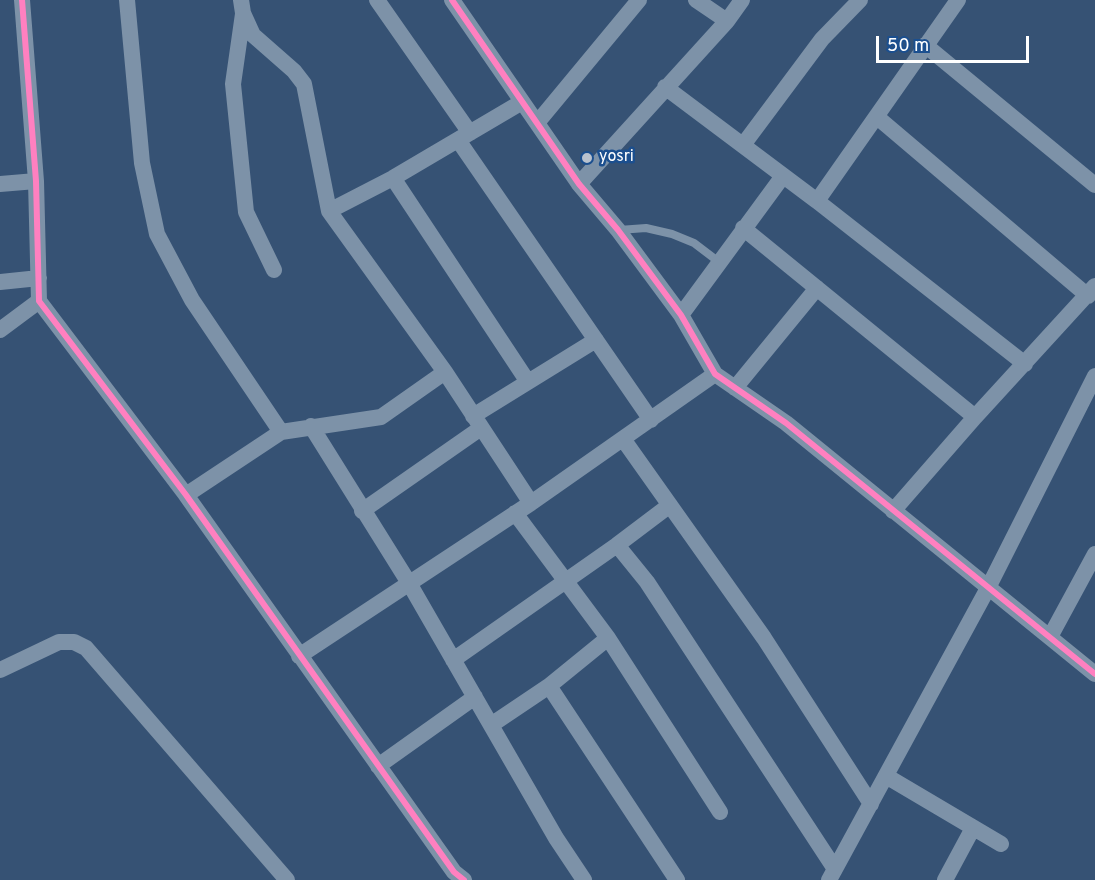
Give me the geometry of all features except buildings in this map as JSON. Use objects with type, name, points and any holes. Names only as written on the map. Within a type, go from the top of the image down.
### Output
[{"type":"street","points":[[22,0],[36,181],[39,301],[186,495],[454,872],[464,880]]},
{"type":"street","points":[[127,0],[142,163],[157,234],[192,300],[281,432]]},
{"type":"street","points":[[377,0],[596,340],[651,420]]},
{"type":"street","points":[[452,0],[579,184],[618,230],[681,315],[715,374],[786,423],[1095,674]]},
{"type":"street","points":[[537,123],[639,0]]},
{"type":"street","points":[[696,0],[727,21]]},
{"type":"street","points":[[579,184],[727,21],[742,0]]},
{"type":"street","points":[[743,146],[822,39],[860,0]]},
{"type":"street","points":[[817,201],[958,0]]},
{"type":"street","points":[[242,7],[253,34],[294,71],[304,84],[329,211],[445,372],[531,503]]},
{"type":"street","points":[[242,7],[233,84],[246,212],[274,270]]},
{"type":"street","points":[[925,45],[1095,185]]},
{"type":"street","points":[[665,87],[817,201],[1025,364]]},
{"type":"street","points":[[329,211],[393,178],[522,102]]},
{"type":"street","points":[[877,117],[1092,291],[975,417],[893,511]]},
{"type":"street","points":[[681,315],[783,176]]},
{"type":"street","points":[[393,178],[528,382]]},
{"type":"street","points":[[0,184],[36,181]]},
{"type":"street","points":[[743,228],[975,417]]},
{"type":"street","points":[[0,282],[39,278]]},
{"type":"street","points":[[735,388],[817,288]]},
{"type":"street","points":[[0,330],[39,301]]},
{"type":"street","points":[[362,511],[528,382],[596,340]]},
{"type":"street","points":[[186,495],[281,432],[381,417],[445,372]]},
{"type":"street","points":[[299,656],[531,503],[715,374]]},
{"type":"street","points":[[617,545],[647,582],[832,875],[988,588],[1094,379]]},
{"type":"street","points":[[311,426],[409,583],[556,838],[584,880]]},
{"type":"street","points":[[623,439],[764,638],[871,804]]},
{"type":"street","points":[[453,660],[670,505]]},
{"type":"street","points":[[515,513],[608,638],[720,812]]},
{"type":"street","points":[[1050,637],[1095,554]]},
{"type":"street","points":[[491,725],[549,686],[608,638]]},
{"type":"street","points":[[0,670],[59,642],[74,642],[86,648],[287,880]]},
{"type":"street","points":[[549,686],[677,880]]},
{"type":"street","points":[[378,766],[475,697]]},
{"type":"street","points":[[886,776],[1001,844]]},
{"type":"street","points":[[945,880],[973,828]]},
{"type":"lane","points":[[618,230],[646,228],[672,234],[694,243],[719,262]]},
{"type":"cycle path","points":[[22,0],[36,181],[39,301],[186,495],[454,872],[464,880]]},
{"type":"cycle path","points":[[452,0],[579,184],[618,230],[681,315],[715,374],[786,423],[1095,674]]},
{"type":"place","name":"yosri","points":[[587,158]]}]
